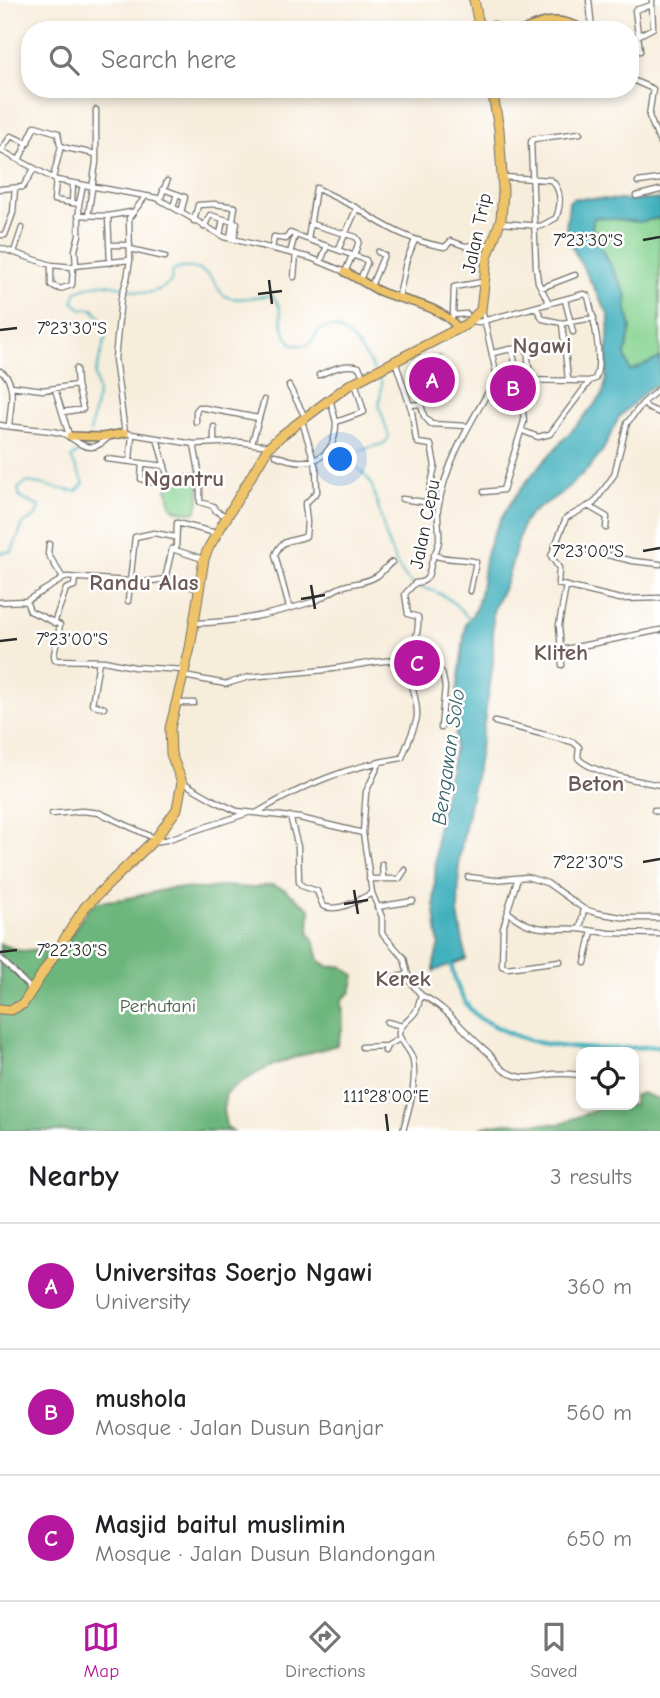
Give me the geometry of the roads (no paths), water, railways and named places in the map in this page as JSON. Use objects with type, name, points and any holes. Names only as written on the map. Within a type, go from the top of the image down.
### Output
[{"type":"highway","points":[[474,0],[478,21]]},
{"type":"highway","name":"Jalan Trip","points":[[482,308],[483,282],[491,244],[499,223],[503,177],[493,98]]},
{"type":"highway","points":[[0,1009],[8,1011],[18,1008],[33,991],[85,907],[154,840],[176,811],[182,782],[170,746],[170,728],[184,673],[204,559],[270,446],[363,377],[458,328],[482,308]]},
{"type":"main road","points":[[345,272],[371,286],[452,317],[458,328]]},
{"type":"main road","points":[[70,436],[129,434]]},
{"type":"street","points":[[589,0],[591,21]]},
{"type":"street","points":[[636,21],[636,9],[652,3],[653,28],[639,34]]},
{"type":"street","points":[[639,46],[640,51]]},
{"type":"street","points":[[639,83],[653,89],[649,113],[657,125],[660,143]]},
{"type":"street","points":[[88,216],[96,154],[96,110]]},
{"type":"street","points":[[19,160],[36,125],[58,133],[61,146],[54,200],[79,204]]},
{"type":"street","points":[[549,303],[541,288],[536,267],[533,139],[580,133]]},
{"type":"street","points":[[28,143],[10,136],[1,150],[55,179],[160,200],[220,235],[321,261],[345,272],[358,239],[311,224]]},
{"type":"street","points":[[61,146],[96,154]]},
{"type":"street","points":[[0,189],[26,184],[34,169]]},
{"type":"street","points":[[499,223],[544,226],[555,219],[560,197],[558,188],[551,180],[503,177]]},
{"type":"street","points":[[638,182],[660,179]]},
{"type":"street","points":[[160,200],[167,181]]},
{"type":"street","points":[[72,203],[73,183]]},
{"type":"street","points":[[51,265],[51,285],[60,289],[72,285],[83,185]]},
{"type":"street","points":[[0,235],[5,235],[13,213],[15,188]]},
{"type":"street","points":[[308,239],[316,188],[415,240],[445,247],[452,241],[465,246],[491,244]]},
{"type":"street","points":[[163,189],[186,198],[181,212]]},
{"type":"street","points":[[636,196],[660,190]]},
{"type":"street","points":[[173,207],[177,194]]},
{"type":"street","points":[[130,460],[129,434],[116,359],[124,287],[130,260],[129,221],[132,211],[145,197]]},
{"type":"street","points":[[194,221],[198,205],[234,207],[232,239]]},
{"type":"street","points":[[338,250],[357,208]]},
{"type":"street","points":[[78,215],[108,216],[132,211]]},
{"type":"street","points":[[108,216],[110,263]]},
{"type":"street","points":[[205,227],[209,216],[233,222]]},
{"type":"street","points":[[220,235],[223,219]]},
{"type":"street","points":[[15,252],[22,228]]},
{"type":"street","points":[[272,248],[274,237],[285,239],[288,233],[308,239],[368,262],[360,280]]},
{"type":"street","points":[[294,277],[295,235]]},
{"type":"street","points":[[399,297],[406,262],[415,240]]},
{"type":"street","points":[[109,245],[130,247],[165,257]]},
{"type":"street","points":[[321,261],[327,246]]},
{"type":"street","points":[[0,248],[51,265],[74,266],[130,260]]},
{"type":"street","points":[[371,286],[384,255],[378,252]]},
{"type":"street","points":[[541,288],[575,275]]},
{"type":"street","points":[[482,308],[485,320],[493,353],[498,377],[504,380],[589,381],[596,378],[598,368],[594,318],[587,294],[485,320],[452,317],[454,287],[483,282]]},
{"type":"street","points":[[565,300],[573,332]]},
{"type":"street","points":[[536,307],[544,319],[562,323],[594,318]]},
{"type":"street","points":[[562,323],[568,379]]},
{"type":"street","points":[[493,353],[527,348],[529,368],[535,379]]},
{"type":"street","points":[[512,349],[516,368],[529,368]]},
{"type":"street","points":[[395,360],[410,405],[416,440],[418,443],[431,445],[435,460],[427,502]]},
{"type":"street","points":[[319,375],[341,367],[355,366],[363,377],[364,411],[335,422]]},
{"type":"street","points":[[63,412],[83,409],[76,369]]},
{"type":"street","points":[[0,371],[6,374],[12,386],[9,426]]},
{"type":"street","name":"Jalan Cepu","points":[[410,665],[419,629],[418,618],[407,613],[405,594],[415,583],[428,579],[439,539],[439,504],[452,460],[467,426],[498,377]]},
{"type":"street","points":[[484,492],[503,491],[510,458],[523,430],[523,410],[504,380]]},
{"type":"street","points":[[523,430],[538,437],[550,435],[589,381]]},
{"type":"street","points":[[12,386],[55,389],[77,385]]},
{"type":"street","points":[[289,386],[300,404],[314,460],[317,492],[305,504],[306,536],[288,540],[278,548],[275,555],[289,607]]},
{"type":"street","points":[[660,388],[643,403],[626,426],[615,473],[599,493],[596,502],[566,518],[551,557],[559,568],[558,584],[620,599],[660,598]]},
{"type":"street","points":[[55,389],[70,436]]},
{"type":"street","points":[[275,455],[287,460],[309,463],[328,449],[336,431],[330,399]]},
{"type":"street","points":[[252,443],[264,400]]},
{"type":"street","points":[[643,403],[660,413]]},
{"type":"street","points":[[410,405],[421,404],[426,419],[431,424],[467,426]]},
{"type":"street","points":[[196,422],[196,411],[199,408],[258,418]]},
{"type":"street","points":[[0,425],[37,428],[70,436],[81,445],[91,447],[111,435]]},
{"type":"street","points":[[214,427],[214,443]]},
{"type":"street","points":[[129,434],[194,444],[252,443],[270,446]]},
{"type":"street","points":[[157,438],[169,482]]},
{"type":"street","points":[[194,444],[200,477],[200,502],[213,506],[216,512],[228,516]]},
{"type":"street","points":[[107,459],[164,466]]},
{"type":"street","points":[[142,465],[142,481],[164,485],[200,477]]},
{"type":"street","points":[[402,499],[439,504]]},
{"type":"street","points":[[589,506],[607,517],[606,528]]},
{"type":"street","points":[[176,550],[178,523],[217,533]]},
{"type":"street","points":[[128,601],[132,551],[136,536],[153,533],[175,537]]},
{"type":"street","points":[[557,543],[633,561],[660,564]]},
{"type":"street","points":[[48,544],[48,554],[63,578]]},
{"type":"street","points":[[165,579],[170,550],[204,559]]},
{"type":"street","points":[[434,555],[444,559],[465,558],[476,562],[470,591]]},
{"type":"street","points":[[194,623],[258,618],[316,600],[344,586],[368,581],[393,562]]},
{"type":"street","points":[[0,602],[26,601],[40,595],[63,578],[151,582],[165,579],[199,590]]},
{"type":"street","points":[[54,623],[66,589],[74,586],[75,578]]},
{"type":"street","points":[[562,665],[559,625],[566,586]]},
{"type":"street","points":[[26,601],[30,611],[60,627],[54,659],[99,661],[184,673],[226,684],[249,677],[394,660],[442,672],[445,687],[441,728]]},
{"type":"street","points":[[561,650],[660,630]]},
{"type":"street","points":[[99,661],[92,704],[104,708]]},
{"type":"street","points":[[258,812],[286,795],[348,768],[402,758],[416,722],[417,705],[410,665]]},
{"type":"street","points":[[177,703],[194,703]]},
{"type":"street","points":[[495,722],[573,742],[579,747],[578,758],[582,762],[614,774],[660,785]]},
{"type":"street","points":[[381,761],[366,792],[363,833],[372,893],[382,917],[382,933],[404,958],[410,983],[422,995],[450,1013],[471,1039],[487,1051],[496,1065],[506,1071],[526,1077],[576,1074]]},
{"type":"street","points":[[182,782],[224,806],[249,813]]},
{"type":"street","points":[[653,810],[660,812]]},
{"type":"street","points":[[52,814],[82,811],[100,813],[154,840],[166,840],[258,812],[290,816],[363,833]]},
{"type":"street","points":[[290,816],[298,847],[299,882],[302,886],[317,891],[324,905],[330,908],[348,905],[372,893]]},
{"type":"street","points":[[382,864],[383,878]]},
{"type":"street","points":[[369,878],[399,879],[405,870]]},
{"type":"street","points":[[467,877],[494,880],[527,877],[547,883],[584,909],[613,917],[660,918]]},
{"type":"street","points":[[518,878],[503,928],[502,967],[560,961]]},
{"type":"street","points":[[377,907],[413,901]]},
{"type":"street","points":[[580,929],[584,909]]},
{"type":"street","points":[[508,912],[539,929],[660,934]]},
{"type":"street","points":[[585,963],[592,931]]},
{"type":"street","points":[[0,958],[33,991]]},
{"type":"street","points":[[394,977],[408,975]]},
{"type":"street","points":[[402,1131],[411,1102],[414,1073],[410,1049],[399,1039],[399,1031],[409,1022],[422,995]]},
{"type":"street","points":[[387,1022],[402,1026]]},
{"type":"street","points":[[362,1047],[386,1049],[399,1039]]},
{"type":"water","points":[[573,198],[660,199],[660,218],[639,222],[597,217],[593,219],[592,230],[627,296],[631,329],[625,355],[630,371],[660,358],[660,384],[649,388],[619,417],[603,450],[588,469],[563,492],[530,514],[523,524],[506,583],[493,612],[493,664],[478,762],[459,858],[458,913],[466,959],[434,971],[439,945],[434,903],[437,830],[455,746],[457,691],[466,623],[479,598],[487,551],[508,507],[522,487],[603,394],[606,380],[609,316],[570,243],[566,229],[569,202]]},
{"type":"waterway","points":[[90,433],[98,393],[95,375],[106,336],[101,318],[93,309],[82,309],[73,302],[77,291],[95,285],[114,285],[138,292],[153,292],[171,282],[172,272],[182,268],[200,270],[209,276],[227,297],[238,299],[272,296],[279,306],[288,339],[294,345],[309,345],[323,328],[331,327],[346,334],[374,370]]},
{"type":"waterway","points":[[377,374],[382,384],[379,405],[389,437],[385,443],[356,452],[354,461],[372,486],[390,549],[402,572],[412,584],[448,598],[470,620]]},
{"type":"waterway","points":[[0,553],[12,551],[23,524],[35,517],[40,507],[20,498],[18,489],[26,482],[77,491],[84,483],[71,458],[84,448]]},
{"type":"waterway","name":"Bengawan Solo","points":[[450,959],[466,1004],[482,1020],[511,1034],[531,1041],[573,1048],[660,1046]]},
{"type":"place","name":"Universitas Soerjo Ngawi","points":[[432,380]]},
{"type":"place","name":"mushola","points":[[513,388]]},
{"type":"place","name":"Masjid baitul muslimin","points":[[417,663]]},
{"type":"district","name":"Ngawi","points":[[542,345]]},
{"type":"district","name":"Ngantru","points":[[184,478]]},
{"type":"district","name":"Randu Alas","points":[[144,582]]},
{"type":"district","name":"Kliteh","points":[[561,652]]},
{"type":"district","name":"Beton","points":[[596,783]]},
{"type":"district","name":"Kerek","points":[[403,978]]},
{"type":"park label","name":"Perhutani","points":[[158,1005]]}]
